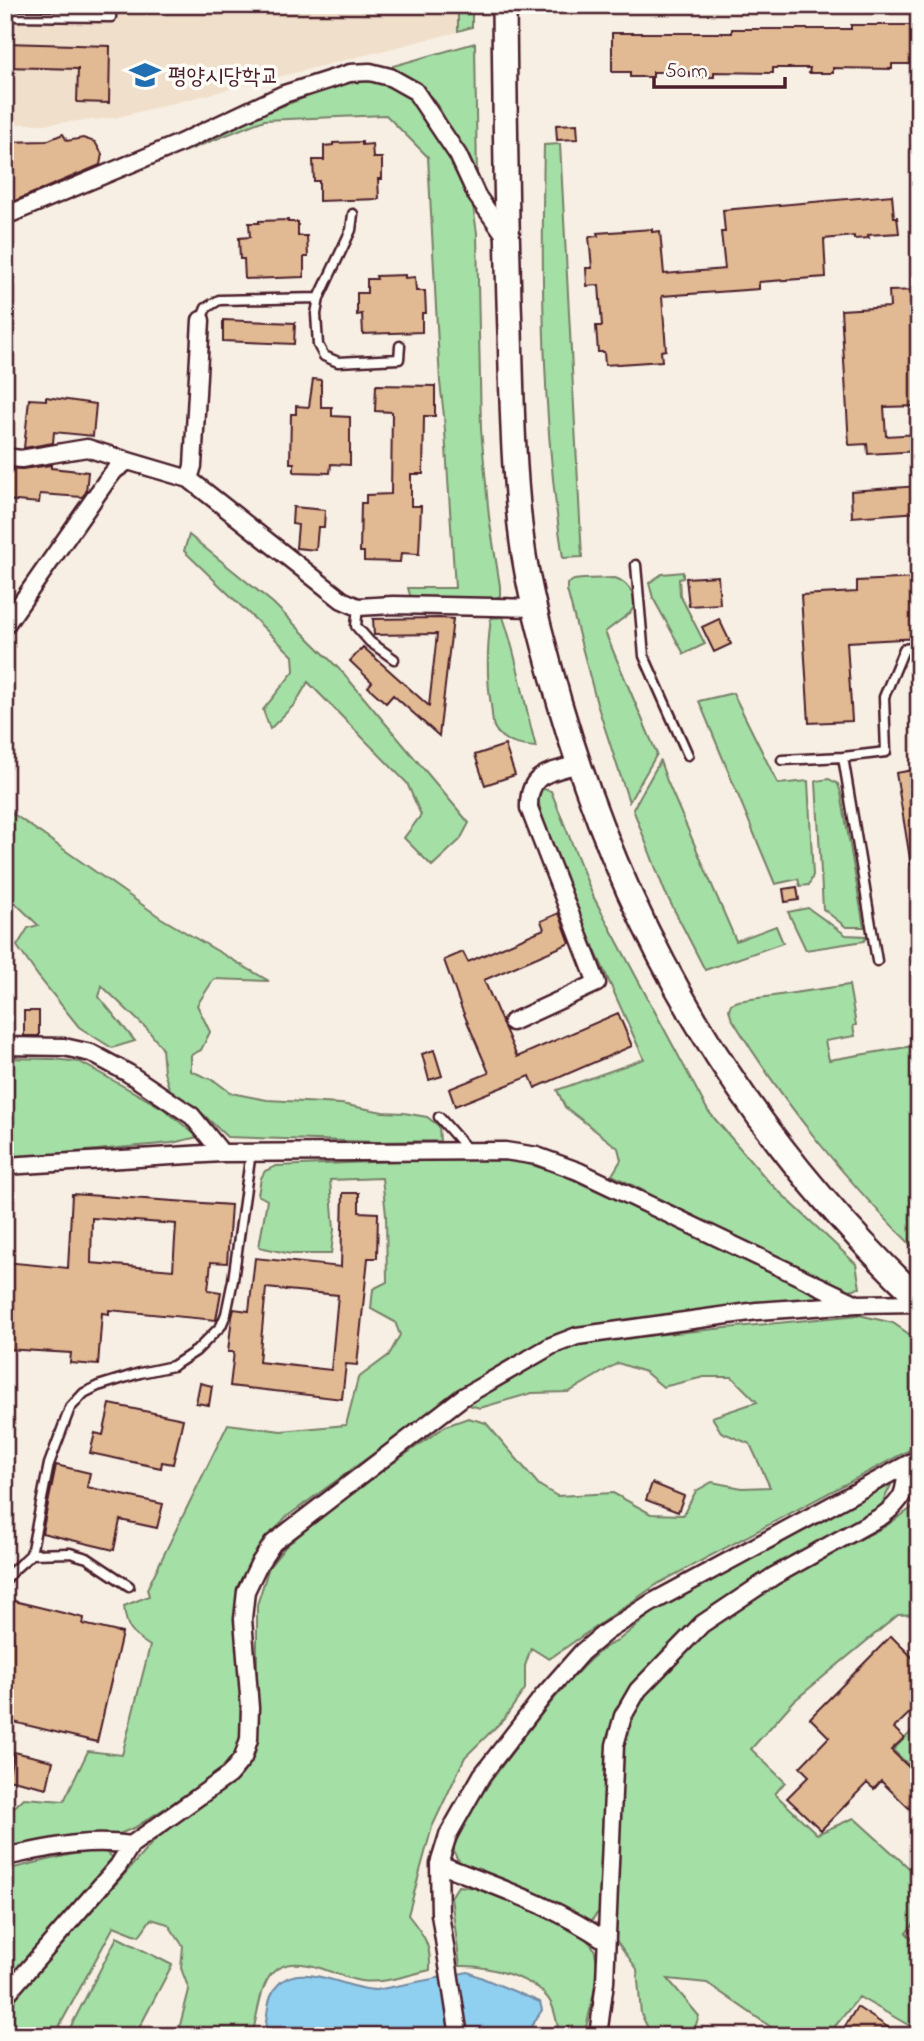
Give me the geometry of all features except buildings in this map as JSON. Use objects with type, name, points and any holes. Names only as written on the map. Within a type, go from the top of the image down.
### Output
[{"type":"street","points":[[504,5],[513,451],[523,545],[536,608],[578,764],[614,860],[645,928],[706,1040],[749,1106],[790,1160],[870,1253],[919,1301]]},
{"type":"street","points":[[5,216],[178,144],[284,94],[351,73],[370,72],[390,77],[415,91],[458,155],[477,196],[507,238]]},
{"type":"street","points":[[189,479],[193,466],[201,320]]},
{"type":"street","points":[[5,457],[21,459],[87,448],[189,479],[342,600],[358,607],[393,605],[536,608]]},
{"type":"street","points":[[5,626],[114,470],[128,461]]},
{"type":"street","points":[[512,1022],[597,983],[529,808],[529,797],[535,780],[542,775],[578,764]]},
{"type":"street","points":[[5,1046],[64,1047],[91,1053],[128,1073],[192,1116],[222,1153]]},
{"type":"street","points":[[5,1166],[251,1152],[468,1150],[505,1151],[537,1156],[578,1171],[857,1304]]},
{"type":"street","points":[[5,1996],[118,1866],[131,1845],[229,1775],[243,1759],[249,1739],[250,1708],[243,1619],[246,1591],[259,1564],[274,1543],[463,1397],[551,1346],[577,1336],[757,1311],[919,1301]]},
{"type":"street","points":[[460,2036],[440,1914],[439,1864],[448,1835],[482,1775],[553,1685],[598,1639],[652,1603],[913,1462]]},
{"type":"street","points":[[598,2036],[605,1982],[615,1745],[623,1716],[638,1690],[702,1624],[774,1576],[883,1516],[897,1505],[905,1492],[913,1462]]},
{"type":"street","points":[[5,1857],[74,1842],[131,1845]]},
{"type":"street","points":[[439,1864],[570,1917],[606,1941]]},
{"type":"lane","points":[[49,5],[49,16]]},
{"type":"lane","points":[[5,16],[111,17],[111,5]]},
{"type":"lane","points":[[353,214],[351,230],[318,298],[318,345],[324,356],[338,362],[399,359],[400,346]]},
{"type":"lane","points":[[201,320],[206,307],[219,300],[318,298]]},
{"type":"lane","points":[[636,565],[644,656],[688,755]]},
{"type":"lane","points":[[358,607],[356,626],[370,642],[394,659]]},
{"type":"lane","points":[[782,760],[886,752],[884,697],[904,649],[919,648]]},
{"type":"lane","points":[[843,757],[877,961]]},
{"type":"lane","points":[[439,1117],[468,1150]]},
{"type":"lane","points":[[5,1582],[10,1572],[22,1564],[31,1553],[49,1464],[70,1408],[84,1393],[98,1386],[173,1366],[196,1351],[221,1326],[233,1280],[251,1152]]},
{"type":"lane","points":[[31,1553],[70,1553],[87,1558],[129,1586]]},
{"type":"shaded area","name":"평양시당학교","points":[[5,5],[457,5],[457,32],[114,118],[45,124],[5,124]]},
{"type":"green space","points":[[458,5],[472,5],[472,27],[458,31]]},
{"type":"green space","points":[[475,43],[475,180],[438,105],[426,91],[393,69],[393,66]]},
{"type":"green space","points":[[359,81],[394,87],[410,96],[431,119],[472,199],[477,233],[481,429],[489,517],[500,586],[500,596],[490,601],[414,598],[408,588],[455,588],[428,157],[386,115],[264,120],[184,152],[235,124],[343,83]]},
{"type":"green space","points":[[560,144],[582,557],[563,558],[547,404],[543,249],[544,145]]},
{"type":"green space","points":[[189,535],[273,603],[344,674],[469,823],[460,840],[432,866],[404,838],[421,815],[407,783],[308,682],[295,704],[270,729],[263,710],[294,671],[293,656],[184,551]]},
{"type":"green space","points":[[683,572],[683,578],[679,579],[680,595],[705,644],[684,654],[653,598],[649,583],[662,574]]},
{"type":"green space","points":[[615,578],[629,588],[635,605],[630,613],[605,632],[657,754],[629,802],[597,704],[567,590],[567,584],[574,580]]},
{"type":"green space","points":[[503,617],[536,747],[507,740],[493,725],[488,683],[491,618]]},
{"type":"green space","points":[[733,693],[778,784],[808,781],[813,875],[809,885],[800,886],[798,879],[775,884],[699,701]]},
{"type":"green space","points":[[660,761],[736,941],[776,926],[783,943],[705,970],[665,892],[633,809]]},
{"type":"green space","points":[[829,779],[838,784],[841,793],[864,927],[846,927],[823,909],[816,781]]},
{"type":"green space","points":[[540,788],[551,791],[593,896],[708,1111],[769,1182],[856,1264],[860,1288],[843,1291],[612,1175],[621,1160],[618,1148],[565,1107],[557,1090],[644,1059],[589,937],[543,819],[537,797]]},
{"type":"green space","points":[[5,808],[161,918],[269,981],[214,979],[197,1005],[210,1032],[201,1050],[191,1055],[191,1071],[215,1081],[231,1093],[267,1100],[341,1104],[427,1117],[439,1126],[440,1141],[376,1142],[227,1137],[203,1114],[170,1091],[164,1072],[162,1048],[147,1029],[102,986],[99,997],[135,1041],[112,1048],[79,1027],[17,946],[28,928],[38,925],[5,893]]},
{"type":"green space","points":[[808,908],[846,935],[867,936],[864,941],[806,950],[788,912]]},
{"type":"green space","points":[[849,985],[856,1025],[853,1026],[855,1036],[825,1041],[829,1060],[919,1045],[919,1253],[841,1170],[795,1112],[752,1050],[731,1017],[729,1009],[731,1004],[738,1001]]},
{"type":"green space","points":[[5,1058],[80,1062],[164,1109],[198,1137],[172,1143],[21,1157],[5,1156]]},
{"type":"green space","points":[[466,1158],[522,1162],[563,1175],[814,1291],[818,1298],[759,1302],[579,1328],[465,1387],[285,1518],[252,1557],[243,1583],[243,1730],[234,1758],[226,1767],[134,1828],[119,1834],[105,1837],[70,1837],[5,1850],[5,1816],[24,1798],[64,1801],[88,1751],[122,1755],[150,1646],[131,1630],[124,1606],[149,1596],[147,1589],[228,1424],[281,1431],[346,1425],[358,1378],[389,1355],[400,1335],[395,1322],[371,1309],[373,1289],[387,1282],[386,1215],[382,1178],[330,1180],[334,1229],[331,1254],[291,1254],[259,1247],[267,1200],[258,1195],[265,1171],[276,1166]]},
{"type":"green space","points":[[859,1315],[893,1323],[919,1341],[919,1445],[659,1583],[549,1659],[531,1648],[525,1666],[525,1689],[504,1719],[465,1757],[432,1827],[408,1915],[425,1940],[430,1970],[396,1979],[369,1982],[301,1964],[286,1965],[275,1970],[268,1979],[252,2036],[163,2036],[180,2025],[189,1990],[181,1968],[183,1946],[168,1924],[151,1919],[139,1936],[114,1926],[60,2025],[57,2036],[5,2036],[5,2009],[159,1835],[242,1775],[255,1754],[257,1605],[269,1567],[286,1546],[360,1486],[446,1426],[468,1418],[486,1423],[539,1485],[557,1496],[613,1493],[651,1514],[683,1515],[696,1491],[712,1482],[742,1488],[770,1487],[750,1444],[721,1432],[712,1417],[757,1402],[732,1377],[704,1377],[663,1387],[645,1372],[618,1363],[569,1392],[532,1393],[480,1408],[469,1405],[493,1387],[563,1347],[593,1341]]},
{"type":"green space","points":[[886,1483],[891,1485],[880,1508],[699,1620],[618,1715],[601,1909],[591,1921],[465,1866],[458,1860],[454,1846],[483,1792],[562,1689],[602,1650],[656,1610]]},
{"type":"green space","points":[[919,1503],[919,1614],[898,1615],[794,1701],[751,1749],[785,1782],[775,1794],[817,1834],[854,1818],[919,1877],[919,1918],[906,1933],[919,1945],[919,2031],[859,1997],[827,2036],[784,2036],[707,1983],[668,1979],[699,2016],[692,2036],[652,2036],[641,2014],[637,1969],[616,1940],[623,1745],[629,1719],[641,1696],[705,1630],[781,1580],[886,1526]]},
{"type":"green space","points":[[919,1724],[919,1775],[893,1750]]},
{"type":"green space","points":[[90,1850],[103,1851],[113,1857],[113,1863],[5,1986],[5,1870]]},
{"type":"green space","points":[[458,1886],[491,1892],[524,1905],[576,1931],[594,1949],[597,1969],[584,2036],[560,2036],[551,2003],[544,1994],[523,1980],[497,1971],[460,1966],[451,1897]]},
{"type":"green space","points":[[117,1937],[172,1965],[135,2036],[85,2036],[70,2028]]},
{"type":"water","points":[[468,1972],[540,2002],[542,2010],[525,2036],[280,2036],[265,2029],[271,1996],[280,1983],[291,1976],[319,1976],[376,1990]]},
{"type":"place","name":"평양시당학교","points":[[145,75]]}]
